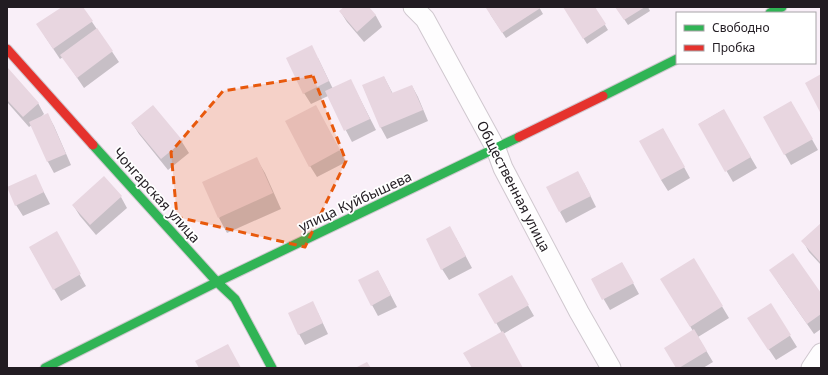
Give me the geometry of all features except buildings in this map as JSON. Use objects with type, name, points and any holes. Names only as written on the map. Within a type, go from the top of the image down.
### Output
[{"type":"main road","points":[[772,12],[782,7]]},
{"type":"main road","name":"Чонгарская улица","points":[[7,49],[217,282],[235,299],[272,368]]},
{"type":"main road","name":"улица Куйбышева","points":[[45,368],[217,282],[496,149],[676,59]]},
{"type":"street","name":"Общественная улица","points":[[414,7],[425,19],[496,149],[503,168],[579,312],[611,368]]},
{"type":"street","points":[[811,368],[821,353]]},
{"type":"highlighted area","points":[[313,76],[346,161],[305,247],[177,217],[171,152],[223,91]]},
{"type":"traffic: fast","points":[[772,12],[782,7]]},
{"type":"traffic: fast","points":[[603,96],[676,60]]},
{"type":"traffic: fast","points":[[45,368],[217,282],[519,137]]},
{"type":"traffic: fast","points":[[93,145],[217,282],[235,299],[272,368]]},
{"type":"traffic: jam","points":[[7,49],[93,145]]},
{"type":"traffic: jam","points":[[519,137],[603,96]]}]
